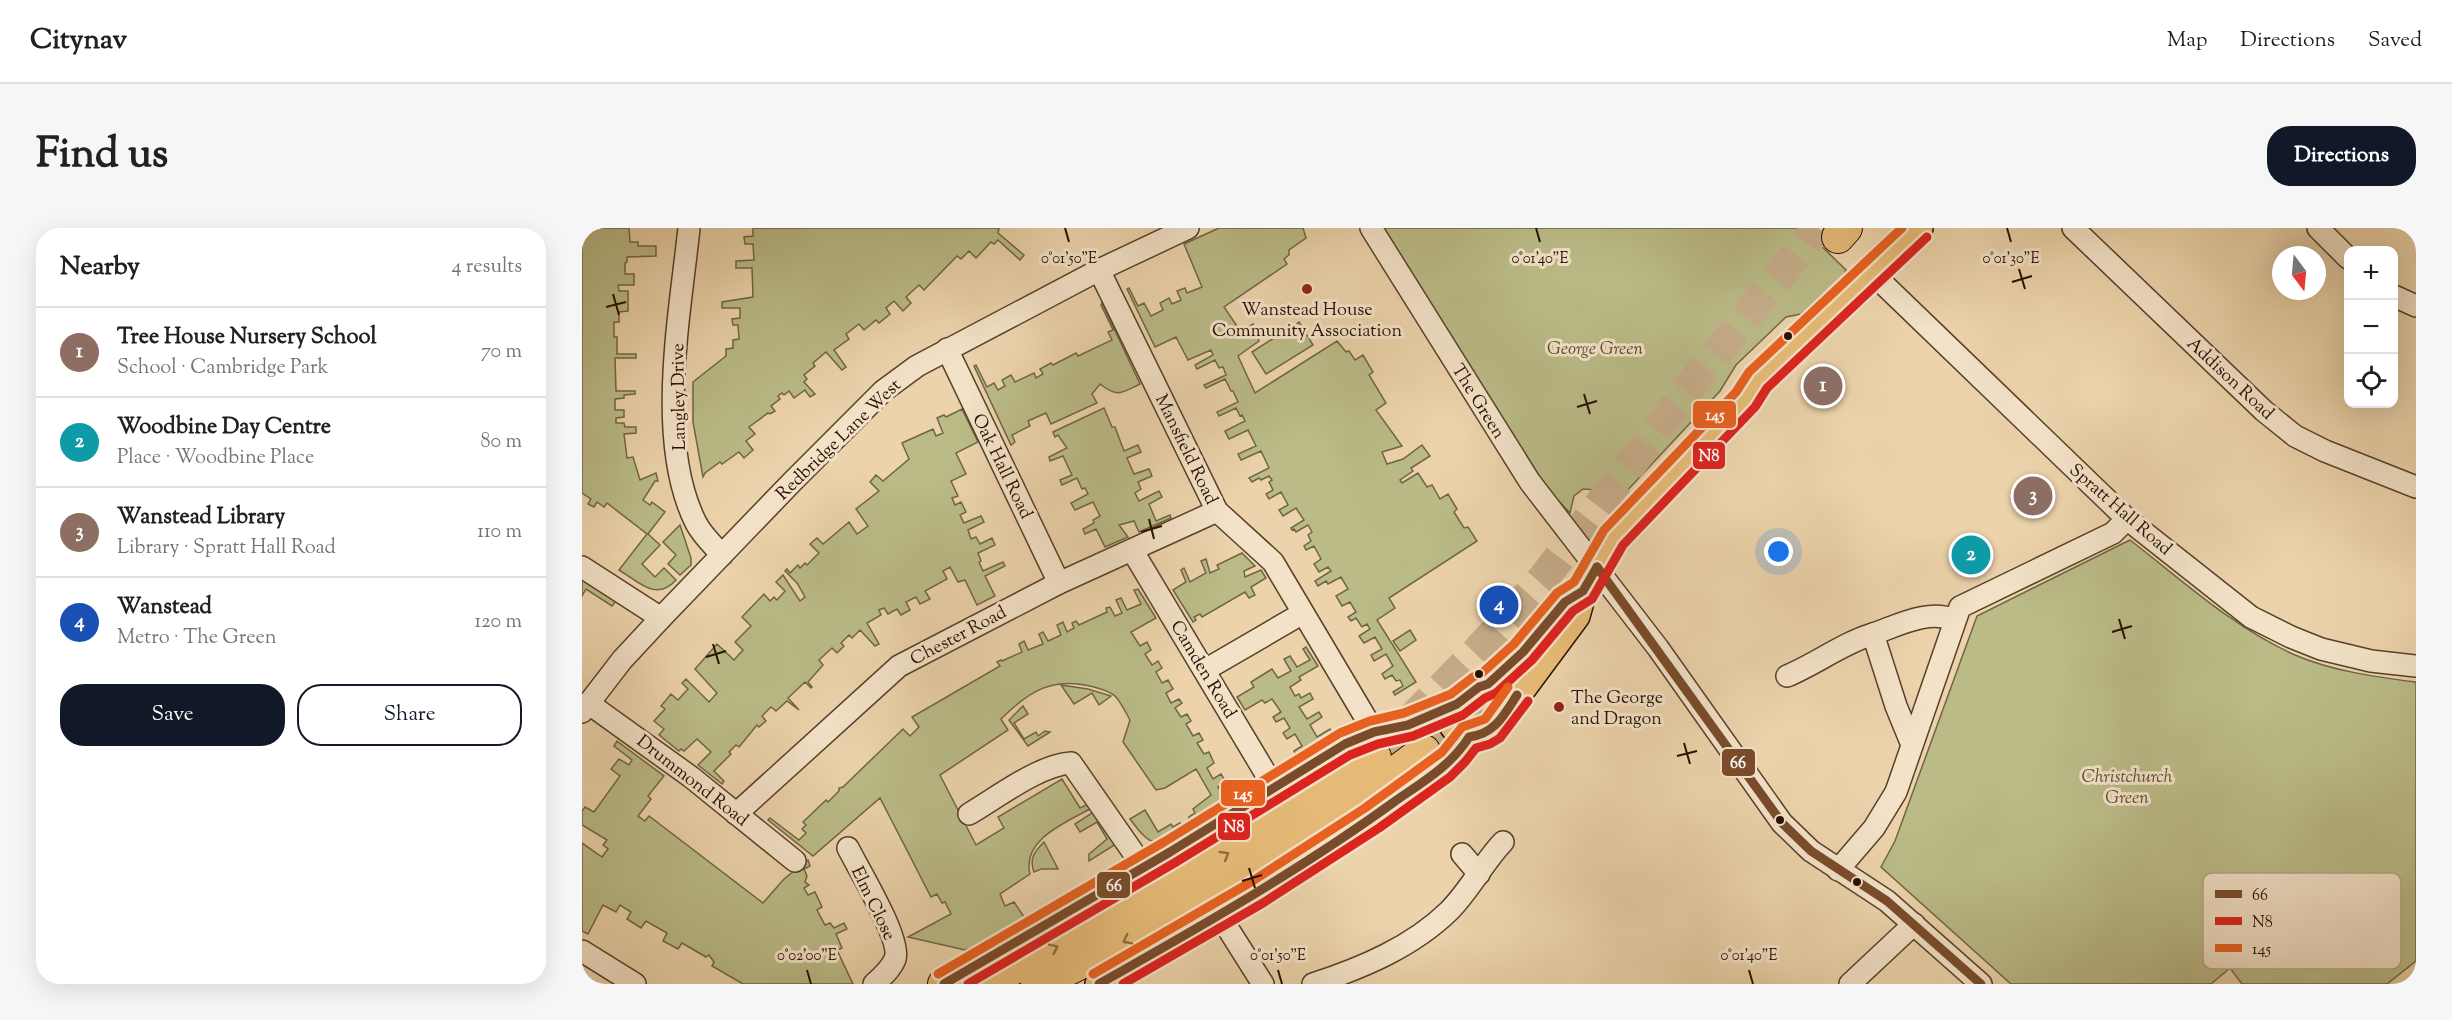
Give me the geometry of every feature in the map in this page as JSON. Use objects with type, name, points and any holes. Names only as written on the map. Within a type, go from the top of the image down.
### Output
[{"type":"highway","points":[[983,984],[1100,926],[1218,860],[1305,806],[1375,745]]},
{"type":"highway","points":[[1037,984],[1152,927],[1271,858],[1352,804],[1424,751]]},
{"type":"highway","points":[[944,984],[1144,868]]},
{"type":"main road","points":[[1144,868],[1345,744],[1375,745],[1408,725],[1460,722],[1484,735],[1499,724],[1507,709],[1576,616],[1583,591],[1613,538],[1746,399],[1758,380],[1919,228]]},
{"type":"main road","points":[[1099,984],[1271,885],[1388,807],[1454,759],[1460,722],[1479,687],[1488,684],[1523,652],[1565,602],[1583,591]]},
{"type":"main road","points":[[1488,684],[1496,687],[1505,696],[1507,709]]},
{"type":"street","name":"Langley Drive","points":[[689,228],[676,351],[676,445],[690,507],[697,525],[722,555]]},
{"type":"street","name":"Redbridge Lane West","points":[[585,708],[622,660],[661,618],[883,392],[916,366],[947,349],[1099,270],[1188,228]]},
{"type":"street","name":"The Green","points":[[1371,228],[1530,482],[1597,567],[1782,824],[1811,851],[1887,901],[1981,984]]},
{"type":"street","name":"Addison Road","points":[[2073,228],[2264,411],[2295,436],[2325,452],[2416,487]]},
{"type":"street","points":[[2318,228],[2344,253]]},
{"type":"street","name":"Mansfield Road","points":[[1099,270],[1217,511],[1273,562],[1375,745]]},
{"type":"street","name":"Spratt Hall Road","points":[[1872,274],[2127,519],[2251,617],[2321,649],[2371,661],[2416,666]]},
{"type":"street","points":[[2398,298],[2416,306]]},
{"type":"street","name":"Oak Hall Road","points":[[947,349],[1059,583]]},
{"type":"street","name":"Chester Road","points":[[736,814],[900,666],[1059,583],[1217,511]]},
{"type":"street","points":[[1838,870],[1874,828],[1896,792],[1960,607],[2113,533],[2127,519]]},
{"type":"street","name":"Camden Road","points":[[1132,550],[1206,670],[1275,789]]},
{"type":"street","points":[[582,567],[661,618]]},
{"type":"street","points":[[1206,670],[1303,613]]},
{"type":"street","points":[[1787,676],[1812,666],[1863,637],[1925,617],[1945,616],[1955,620]]},
{"type":"street","points":[[1873,634],[1896,706],[1912,745]]},
{"type":"street","name":"Drummond Road","points":[[585,708],[650,746],[795,861]]},
{"type":"street","points":[[969,814],[1044,770],[1059,764],[1071,763],[1144,868]]},
{"type":"street","points":[[1313,984],[1377,960],[1425,932],[1449,911],[1503,842]]},
{"type":"street","name":"Elm Close","points":[[848,848],[895,942],[895,959],[885,974],[874,984]]},
{"type":"street","points":[[1462,854],[1479,874]]},
{"type":"street","points":[[1220,916],[1263,984]]},
{"type":"street","points":[[1850,984],[1914,924]]},
{"type":"street","points":[[582,951],[635,984]]},
{"type":"green space","points":[[593,228],[629,228],[630,242],[638,242],[638,246],[656,246],[656,256],[627,257],[625,274],[634,274],[634,285],[618,285],[619,291],[628,291],[628,311],[619,312],[619,322],[614,322],[617,354],[636,354],[636,358],[615,358],[616,391],[635,391],[635,394],[615,399],[615,410],[624,410],[624,417],[616,418],[616,423],[624,423],[625,427],[636,427],[636,433],[624,434],[627,458],[633,457],[640,480],[656,473],[658,481],[655,481],[643,500],[650,505],[652,502],[665,512],[648,534],[660,545],[642,564],[655,577],[664,568],[676,580],[661,589],[648,588],[619,570],[647,534],[607,503],[604,507],[597,502],[594,507],[588,504],[591,499],[582,493],[582,231],[593,231]]},
{"type":"green space","points":[[753,228],[999,228],[998,233],[1024,255],[1020,260],[998,240],[994,244],[991,242],[976,258],[969,251],[961,259],[957,256],[924,290],[919,285],[906,297],[911,303],[903,311],[894,301],[886,308],[890,314],[879,323],[876,320],[864,330],[859,324],[846,334],[849,339],[834,350],[846,367],[842,370],[826,352],[804,375],[807,379],[804,382],[815,394],[810,397],[805,390],[794,398],[789,391],[784,395],[782,393],[778,396],[780,399],[771,406],[775,411],[768,413],[749,427],[755,434],[746,441],[753,450],[744,458],[739,452],[722,464],[720,462],[703,477],[693,422],[693,382],[726,356],[726,349],[733,348],[733,340],[739,339],[738,325],[733,325],[732,319],[740,318],[740,308],[722,308],[722,302],[753,297],[752,268],[736,268],[736,261],[754,260],[753,244],[745,244],[744,237],[753,236]]},
{"type":"green space","points":[[1219,228],[1303,228],[1306,238],[1289,250],[1289,255],[1284,259],[1287,264],[1224,307],[1241,332],[1253,324],[1259,341],[1238,356],[1255,393],[1337,341],[1346,352],[1349,351],[1355,360],[1363,355],[1373,372],[1369,375],[1386,403],[1376,410],[1402,446],[1382,452],[1387,464],[1403,459],[1422,445],[1430,456],[1411,468],[1413,471],[1400,480],[1402,483],[1418,473],[1427,487],[1432,485],[1440,499],[1448,494],[1457,509],[1454,512],[1464,528],[1468,527],[1477,541],[1389,598],[1395,608],[1377,620],[1416,682],[1395,695],[1393,692],[1403,686],[1400,680],[1396,681],[1392,675],[1385,679],[1382,674],[1393,666],[1386,654],[1374,661],[1371,655],[1382,649],[1375,637],[1364,643],[1359,636],[1370,629],[1367,624],[1362,627],[1356,618],[1351,621],[1348,617],[1356,612],[1350,602],[1342,606],[1336,596],[1348,589],[1341,577],[1318,586],[1315,581],[1331,571],[1328,567],[1319,572],[1314,564],[1321,559],[1314,546],[1306,550],[1304,546],[1311,541],[1308,535],[1312,532],[1308,525],[1296,532],[1292,530],[1291,528],[1304,520],[1296,508],[1283,516],[1279,510],[1288,505],[1281,492],[1269,499],[1266,494],[1273,490],[1269,476],[1252,482],[1249,478],[1269,468],[1261,451],[1241,460],[1238,454],[1256,446],[1248,430],[1229,439],[1225,431],[1245,421],[1236,408],[1219,416],[1217,412],[1238,402],[1233,391],[1225,379],[1206,388],[1204,385],[1226,375],[1223,367],[1219,368],[1215,360],[1197,369],[1195,365],[1213,355],[1211,350],[1188,360],[1176,337],[1155,347],[1127,289],[1129,288],[1138,306],[1144,303],[1151,316],[1163,310],[1160,303],[1169,298],[1172,304],[1181,300],[1177,291],[1185,288],[1187,293],[1202,287],[1184,244]]},
{"type":"green space","name":"George Green","points":[[1379,228],[1803,228],[1846,270],[1844,275],[1801,314],[1786,317],[1736,365],[1720,391],[1610,509],[1608,501],[1598,490],[1583,489],[1574,496],[1570,513],[1545,487]]},
{"type":"green space","points":[[1102,303],[1140,384],[1116,393],[1100,384],[1092,394],[1097,403],[1051,424],[1046,413],[1028,421],[1030,426],[1012,435],[1015,442],[1011,445],[974,366],[976,365],[987,387],[994,383],[998,390],[1005,386],[1002,380],[1011,375],[1015,382],[1034,373],[1036,378],[1043,374],[1040,369],[1051,363],[1053,365],[1076,353],[1078,356],[1112,340],[1108,332],[1113,330]]},
{"type":"green space","points":[[1299,322],[1313,345],[1266,374],[1252,352]]},
{"type":"green space","points":[[1104,408],[1112,427],[1115,427],[1124,451],[1138,445],[1141,452],[1127,458],[1134,474],[1149,469],[1152,476],[1138,482],[1141,489],[1135,493],[1139,501],[1159,491],[1162,497],[1149,504],[1156,521],[1170,515],[1171,518],[1139,532],[1134,521],[1119,525],[1128,537],[1105,547],[1096,529],[1085,534],[1083,529],[1094,523],[1093,520],[1100,516],[1093,502],[1075,510],[1071,503],[1088,494],[1085,488],[1082,489],[1077,478],[1062,485],[1060,480],[1072,475],[1063,456],[1050,461],[1049,457],[1067,448],[1053,432]]},
{"type":"green space","points":[[962,409],[978,442],[956,453],[966,474],[951,481],[958,496],[952,498],[955,505],[961,502],[966,512],[960,515],[964,523],[981,516],[984,522],[968,530],[971,539],[976,537],[980,544],[992,538],[995,545],[978,553],[983,571],[1003,562],[1005,566],[985,576],[995,596],[977,605],[965,580],[958,582],[950,567],[943,571],[947,579],[925,591],[930,599],[920,604],[916,597],[906,602],[910,610],[901,615],[897,609],[888,614],[884,608],[879,610],[881,615],[867,623],[879,644],[875,646],[860,630],[852,638],[849,635],[841,643],[844,646],[837,653],[832,648],[819,660],[823,665],[808,682],[812,687],[805,682],[788,698],[799,710],[787,701],[776,711],[771,707],[762,716],[766,721],[759,727],[757,725],[739,747],[736,745],[729,752],[731,754],[714,771],[724,781],[722,784],[698,765],[711,752],[697,739],[684,751],[681,749],[679,751],[659,735],[664,729],[654,721],[665,709],[661,706],[671,694],[678,700],[688,689],[682,683],[686,679],[709,702],[717,693],[695,669],[717,644],[734,660],[743,650],[735,642],[751,626],[742,617],[764,594],[770,601],[774,597],[777,600],[785,591],[776,582],[783,575],[800,601],[805,597],[797,583],[785,571],[787,569],[790,573],[798,565],[800,568],[805,563],[807,565],[819,553],[810,544],[817,538],[823,544],[849,522],[857,534],[868,526],[856,509],[879,491],[870,482],[876,475],[883,481],[909,459],[902,443],[933,429],[936,436],[943,433],[937,418],[944,415],[946,417]]},
{"type":"green space","points":[[680,525],[691,558],[691,565],[680,575],[668,564],[676,555],[663,542]]},
{"type":"green space","name":"Christchurch Green","points":[[2130,540],[2230,618],[2295,655],[2339,669],[2416,682],[2416,961],[2387,984],[2242,984],[2231,969],[2401,969],[2401,873],[2203,873],[2203,969],[2229,969],[2211,984],[2011,984],[1881,867],[1895,841],[1977,616]]},
{"type":"green space","points":[[1242,553],[1255,566],[1244,571],[1245,577],[1261,570],[1266,578],[1251,587],[1255,595],[1249,598],[1245,592],[1202,617],[1200,614],[1194,617],[1196,620],[1193,622],[1173,590],[1186,582],[1181,570],[1184,568],[1190,582],[1206,573],[1201,561],[1206,559],[1210,573],[1219,569],[1217,565]]},
{"type":"green space","points":[[582,578],[616,601],[612,606],[586,589],[582,596]]},
{"type":"green space","points":[[1138,589],[1156,618],[1131,632],[1140,646],[1147,642],[1151,650],[1145,654],[1152,665],[1158,661],[1162,668],[1156,672],[1162,683],[1168,680],[1173,689],[1166,693],[1171,703],[1179,699],[1182,703],[1175,708],[1181,717],[1187,714],[1191,721],[1186,724],[1193,736],[1199,733],[1203,740],[1197,743],[1204,754],[1209,752],[1214,763],[1207,768],[1213,779],[1221,774],[1226,782],[1218,787],[1225,798],[1216,803],[1222,813],[1194,829],[1189,821],[1189,817],[1195,813],[1193,809],[1211,795],[1196,769],[1165,788],[1156,790],[1123,742],[1130,720],[1113,694],[1079,684],[1066,683],[1043,688],[1011,709],[1001,719],[1008,730],[940,775],[976,845],[1004,828],[998,817],[1062,779],[1080,808],[1090,803],[1095,806],[1050,832],[1040,841],[1029,861],[1030,874],[1000,894],[1005,906],[1014,902],[1024,917],[1037,910],[1042,917],[984,945],[965,950],[908,937],[951,914],[945,902],[942,903],[937,894],[931,897],[880,798],[813,856],[768,820],[770,818],[799,840],[806,833],[802,829],[806,825],[803,822],[826,800],[828,802],[839,791],[839,788],[843,787],[903,729],[910,736],[919,727],[912,717],[1000,666],[997,662],[1022,652],[1019,644],[1024,641],[1028,650],[1043,644],[1039,634],[1043,632],[1048,641],[1061,635],[1057,625],[1063,622],[1067,632],[1074,628],[1072,623],[1076,621],[1079,625],[1107,612],[1106,608],[1110,607],[1115,616],[1122,613],[1116,600],[1121,598],[1127,610],[1141,604],[1134,590]]},
{"type":"green space","points":[[1410,630],[1416,640],[1400,651],[1393,641]]},
{"type":"green space","points":[[1306,647],[1318,666],[1299,677],[1301,680],[1290,687],[1295,696],[1299,694],[1301,698],[1310,693],[1313,699],[1299,707],[1307,719],[1319,712],[1322,717],[1310,725],[1317,737],[1330,729],[1332,733],[1296,754],[1294,751],[1302,746],[1295,734],[1287,739],[1283,733],[1290,728],[1284,718],[1276,722],[1273,717],[1281,712],[1272,699],[1265,703],[1262,700],[1245,710],[1237,697],[1254,687],[1251,682],[1272,669],[1278,678],[1291,671],[1284,659],[1290,656],[1297,667],[1310,660],[1303,649]]},
{"type":"green space","points":[[1061,685],[1088,689],[1111,696],[1099,705],[1092,693],[1074,704]]},
{"type":"green space","points":[[1483,695],[1490,715],[1469,732],[1461,708]]},
{"type":"green space","points":[[1023,706],[1028,714],[1014,723],[1024,739],[1036,732],[1038,736],[1045,731],[1050,732],[1028,746],[1009,720]]},
{"type":"green space","points":[[1436,733],[1441,737],[1444,746],[1441,753],[1384,769],[1377,742]]},
{"type":"green space","points":[[617,741],[664,776],[648,796],[651,799],[638,816],[645,821],[649,816],[763,903],[784,879],[808,860],[810,866],[804,869],[807,876],[805,882],[809,885],[804,888],[808,895],[815,892],[822,907],[817,910],[825,925],[830,923],[834,928],[844,923],[847,929],[836,934],[842,948],[837,950],[853,984],[743,984],[712,966],[714,962],[709,955],[706,957],[682,943],[678,949],[663,941],[667,933],[646,921],[641,928],[627,919],[631,912],[620,905],[616,912],[603,905],[588,934],[582,931],[582,843],[602,857],[608,849],[603,845],[607,840],[582,825],[582,811],[585,807],[594,812],[620,776],[611,769],[619,759],[629,765],[632,760],[614,746]]},
{"type":"green space","points":[[1098,809],[1116,844],[1089,861],[1089,854],[1107,839],[1097,822],[1080,832],[1075,824]]},
{"type":"green space","points":[[1145,810],[1158,832],[1171,824],[1173,827],[1180,823],[1186,828],[1161,841],[1150,840],[1130,819]]},
{"type":"green space","points":[[1044,842],[1058,869],[1041,869],[1034,872],[1033,856]]},
{"type":"tunnel","points":[[1375,757],[1477,652],[1543,579],[1695,380],[1818,228]]},
{"type":"tunnel","points":[[1424,751],[1471,701]]},
{"type":"transit line","name":"145","points":[[938,974],[1164,842],[1340,733],[1370,721],[1404,713],[1451,694],[1482,673],[1514,644],[1557,593],[1574,582],[1604,530],[1736,392],[1749,372],[1902,228]]},
{"type":"transit line","name":"N8","points":[[968,984],[1176,862],[1350,755],[1378,744],[1413,736],[1463,715],[1485,698],[1496,693],[1532,660],[1573,611],[1592,599],[1623,545],[1755,407],[1767,388],[1927,237]]},
{"type":"transit line","name":"66","points":[[1597,567],[1782,823],[1811,851],[1887,901],[1981,984]]},
{"type":"transit line","name":"66","points":[[944,984],[1170,852],[1345,744],[1374,732],[1408,725],[1457,704],[1479,687],[1488,684],[1523,652],[1565,602],[1583,591],[1597,567]]},
{"type":"transit line","name":"145","points":[[1093,974],[1251,882],[1365,808],[1442,752],[1462,727],[1485,719],[1508,687]]},
{"type":"transit line","name":"66","points":[[1099,984],[1249,897],[1358,827],[1435,773],[1453,757],[1469,737],[1492,728],[1517,695]]},
{"type":"transit line","name":"N8","points":[[1123,984],[1263,903],[1379,828],[1450,777],[1476,748],[1500,738],[1528,701]]},
{"type":"place","name":"Wanstead House Community Association","points":[[1307,289]]},
{"type":"place","name":"Tree House Nursery School","points":[[1823,386]]},
{"type":"place","name":"Wanstead Library","points":[[2033,496]]},
{"type":"place","name":"Woodbine Day Centre","points":[[1971,555]]},
{"type":"place","name":"Wanstead","points":[[1499,605]]},
{"type":"place","name":"The George and Dragon","points":[[1559,707]]}]
